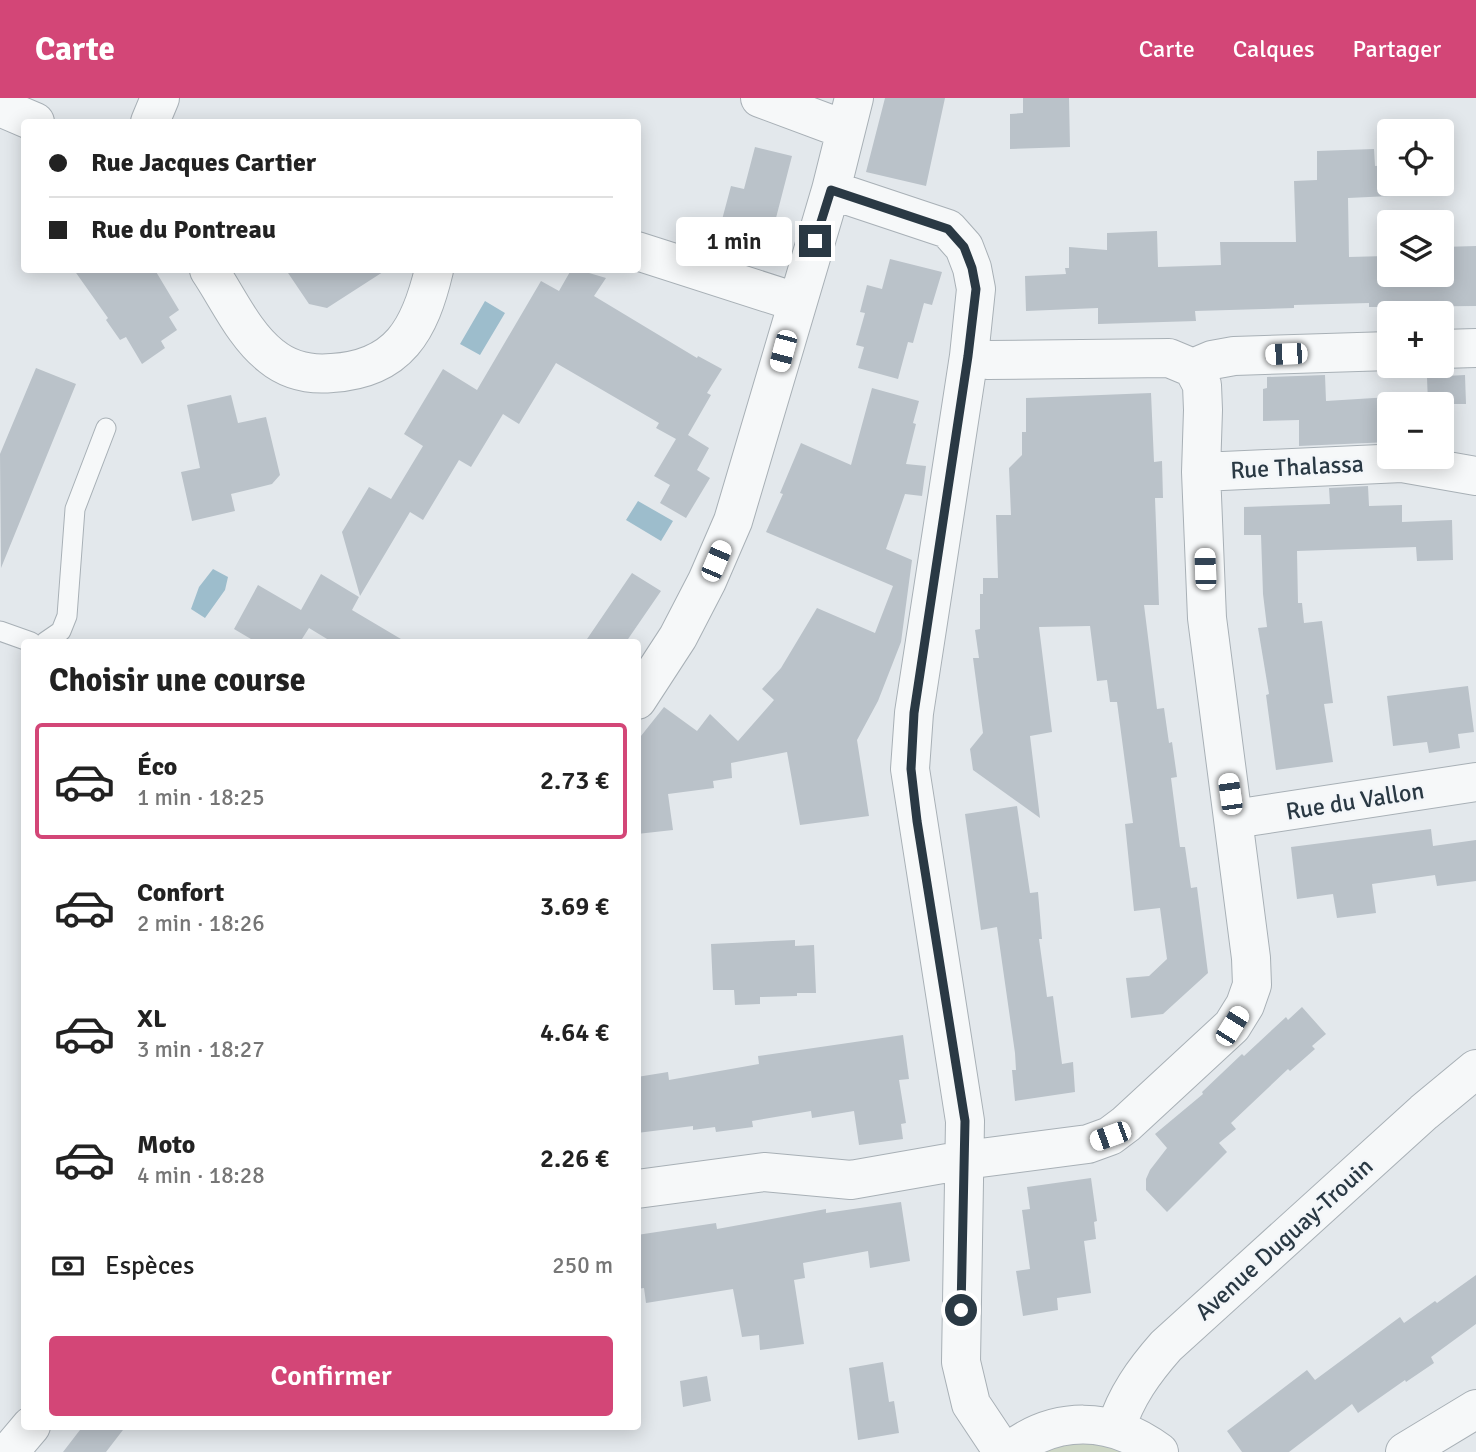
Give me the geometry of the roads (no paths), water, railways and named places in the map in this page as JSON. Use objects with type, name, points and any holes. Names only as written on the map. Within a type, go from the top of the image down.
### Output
[{"type":"street","points":[[151,119],[160,98]]},
{"type":"street","points":[[641,694],[678,637],[707,581],[733,521],[831,190],[850,114],[760,98]]},
{"type":"street","points":[[0,107],[28,119]]},
{"type":"street","points":[[831,190],[932,221],[948,229],[964,247],[976,289],[914,713],[911,769],[965,1121],[961,1362],[971,1404],[1003,1452]]},
{"type":"street","points":[[641,252],[796,302]]},
{"type":"street","points":[[211,273],[256,342],[273,358],[297,370],[322,374],[348,372],[376,364],[397,349],[413,329],[426,304],[433,273]]},
{"type":"street","points":[[1454,349],[1476,348]]},
{"type":"street","points":[[1193,368],[1212,360],[1234,356],[1377,351]]},
{"type":"street","points":[[641,1188],[764,1172],[851,1180],[965,1160],[1088,1144],[1110,1136],[1232,1026],[1245,1005],[1252,985],[1251,958],[1207,618],[1201,472],[1202,385],[1193,368],[1169,358],[987,360],[968,356]]},
{"type":"street","name":"Rue Thalassa","points":[[1201,472],[1402,463],[1476,476]]},
{"type":"street","name":"Rue du Vallon","points":[[1234,820],[1476,782]]},
{"type":"street","name":"Avenue Duguay-Trouin","points":[[1116,1429],[1134,1387],[1166,1346],[1424,1112],[1476,1069]]},
{"type":"street","points":[[1405,1452],[1476,1409]]},
{"type":"street","points":[[1008,1452],[1024,1440],[1045,1431],[1069,1425],[1093,1424],[1116,1429],[1143,1440],[1159,1452]]},
{"type":"street","points":[[9,1452],[28,1430]]},
{"type":"lane","points":[[49,639],[61,631],[67,616],[75,509],[106,428]]},
{"type":"lane","points":[[0,631],[23,639]]},
{"type":"water","points":[[485,301],[505,313],[480,355],[460,344]]},
{"type":"water","points":[[638,501],[673,521],[661,541],[626,520]]},
{"type":"water","points":[[213,569],[228,577],[225,590],[205,618],[191,609],[199,587]]}]
